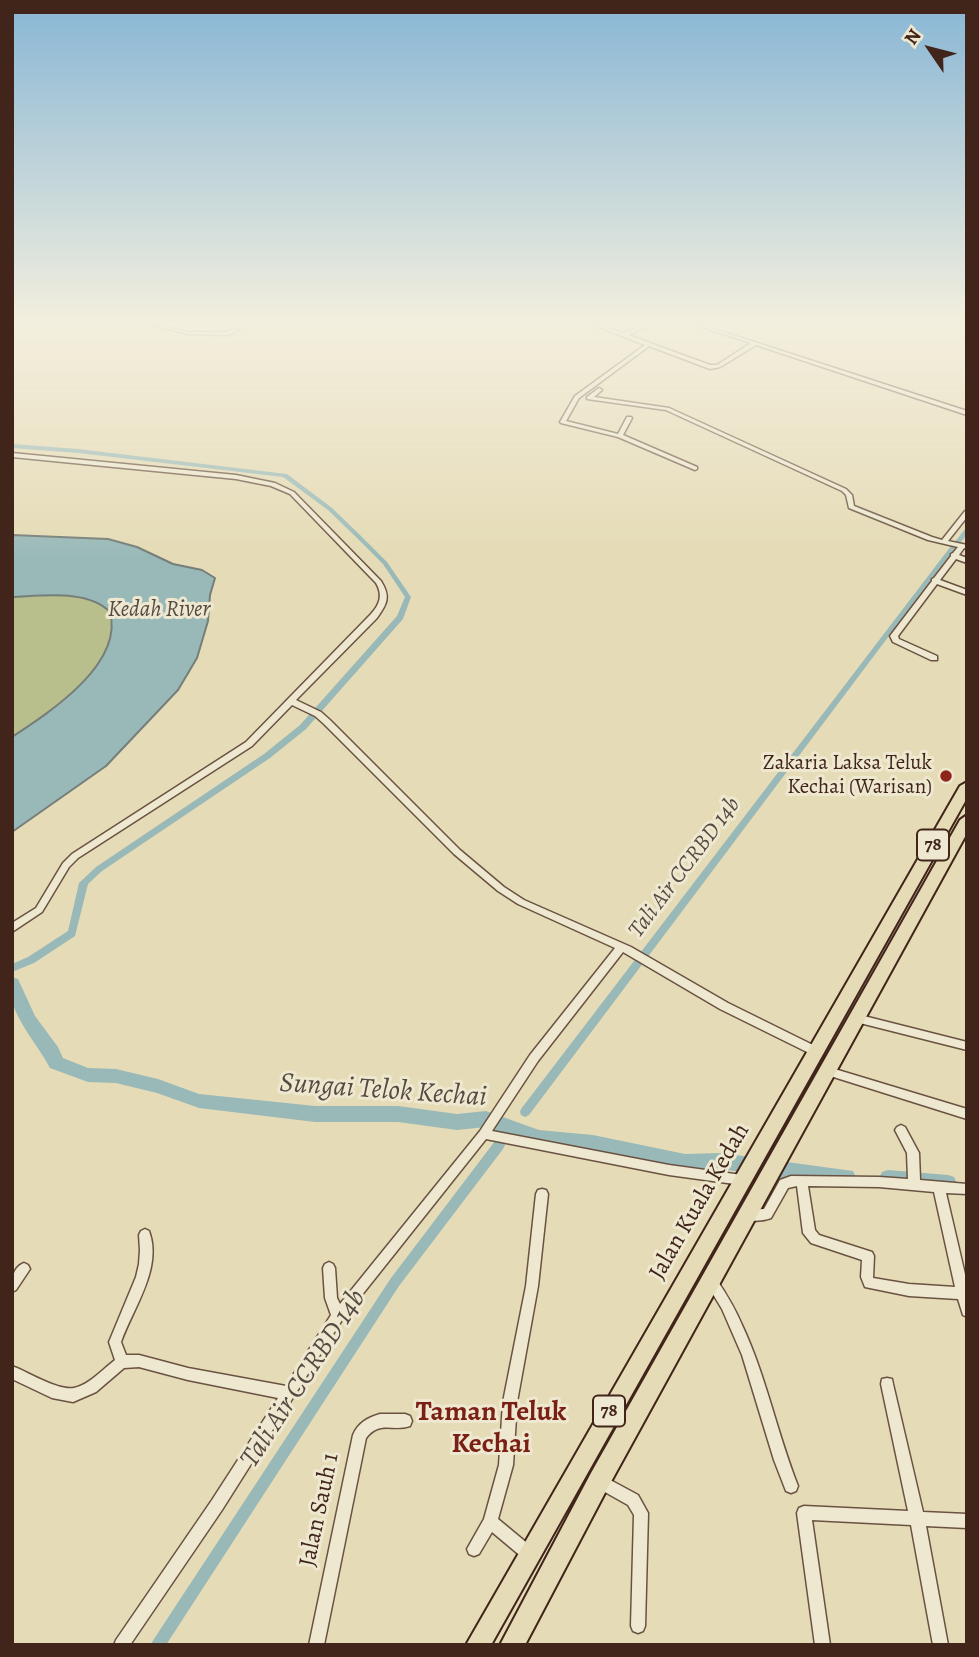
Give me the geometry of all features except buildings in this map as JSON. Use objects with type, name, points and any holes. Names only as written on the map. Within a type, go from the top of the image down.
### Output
[{"type":"main road","name":"Jalan Kuala Kedah","points":[[478,1645],[967,786]]},
{"type":"main road","points":[[951,812],[967,818]]},
{"type":"main road","name":"78","points":[[512,1645],[599,1481],[788,1145],[967,818]]},
{"type":"main road","points":[[874,947],[894,950]]},
{"type":"street","points":[[574,402],[563,420],[566,425],[620,436],[695,468]]},
{"type":"street","points":[[623,402],[667,408],[844,491],[849,495],[851,508],[930,539],[962,546]]},
{"type":"street","points":[[935,402],[967,413]]},
{"type":"street","points":[[620,436],[629,418]]},
{"type":"street","points":[[12,455],[272,484],[292,493],[379,582],[385,596],[380,609],[241,750],[75,856],[66,865],[39,910],[12,928]]},
{"type":"street","points":[[947,542],[967,512]]},
{"type":"street","points":[[934,658],[894,637],[962,546]]},
{"type":"street","points":[[953,555],[967,561]]},
{"type":"street","points":[[934,580],[967,593]]},
{"type":"street","points":[[291,701],[314,712],[457,852],[501,889],[537,909],[625,949],[737,1012],[815,1051]]},
{"type":"street","points":[[121,1645],[217,1505],[338,1316],[487,1130],[534,1058],[625,949]]},
{"type":"street","points":[[856,1018],[967,1046]]},
{"type":"street","points":[[828,1071],[967,1114]]},
{"type":"street","points":[[487,1130],[669,1170],[743,1180]]},
{"type":"street","points":[[901,1130],[913,1153],[913,1180]]},
{"type":"street","points":[[747,1214],[766,1214],[784,1184],[802,1181],[913,1180],[939,1187],[967,1189]]},
{"type":"street","points":[[802,1181],[809,1233],[815,1239],[868,1256],[869,1283],[909,1290],[961,1293]]},
{"type":"street","points":[[939,1187],[967,1311]]},
{"type":"street","points":[[474,1549],[490,1522],[506,1465],[510,1402],[532,1286],[542,1194]]},
{"type":"street","points":[[122,1362],[115,1342],[145,1268],[148,1249],[145,1235]]},
{"type":"street","points":[[329,1268],[331,1298],[338,1316]]},
{"type":"street","points":[[12,1286],[24,1269]]},
{"type":"street","points":[[711,1280],[738,1325],[758,1378],[791,1486]]},
{"type":"street","points":[[12,1373],[52,1391],[73,1395],[91,1387],[122,1362],[139,1361],[287,1393]]},
{"type":"street","points":[[887,1384],[918,1518],[941,1645]]},
{"type":"street","name":"Jalan Sauh 1","points":[[316,1645],[360,1435],[369,1423],[405,1421]]},
{"type":"street","points":[[599,1481],[633,1500],[642,1513],[638,1626]]},
{"type":"street","points":[[823,1645],[804,1513],[967,1521]]},
{"type":"street","points":[[490,1522],[528,1553]]},
{"type":"green space","points":[[64,596],[90,600],[111,612],[112,631],[106,650],[80,685],[12,737],[12,597]]},
{"type":"water","name":"Kedah River","points":[[12,535],[108,539],[137,547],[173,564],[202,570],[215,578],[210,595],[208,621],[197,658],[178,690],[106,766],[12,832],[12,737],[80,685],[106,650],[111,631],[110,612],[90,600],[50,595],[12,597]]},
{"type":"waterway","points":[[12,446],[285,475],[330,509],[357,535],[385,563],[408,597],[400,617],[303,727],[267,756],[99,869],[84,883],[72,933],[31,960],[12,968]]},
{"type":"waterway","points":[[957,543],[967,530]]},
{"type":"waterway","name":"Tali Air CCRBD 14b","points":[[525,1112],[953,547]]},
{"type":"waterway","name":"Sungai Telok Kechai","points":[[12,983],[29,1020],[52,1052],[56,1063],[88,1075],[116,1076],[158,1086],[199,1101],[315,1114],[398,1114],[457,1122],[486,1119],[539,1138],[593,1143],[685,1162],[721,1161],[816,1176],[847,1177]]},
{"type":"waterway","name":"Tali Air CCRBD 14b","points":[[157,1645],[395,1282],[499,1145]]},
{"type":"waterway","name":"Sungai Telok Kechai","points":[[888,1178],[948,1183]]},
{"type":"place","name":"Zakaria Laksa Teluk Kechai (Warisan)","points":[[946,776]]},
{"type":"district","name":"Taman Teluk Kechai","points":[[491,1429]]}]
